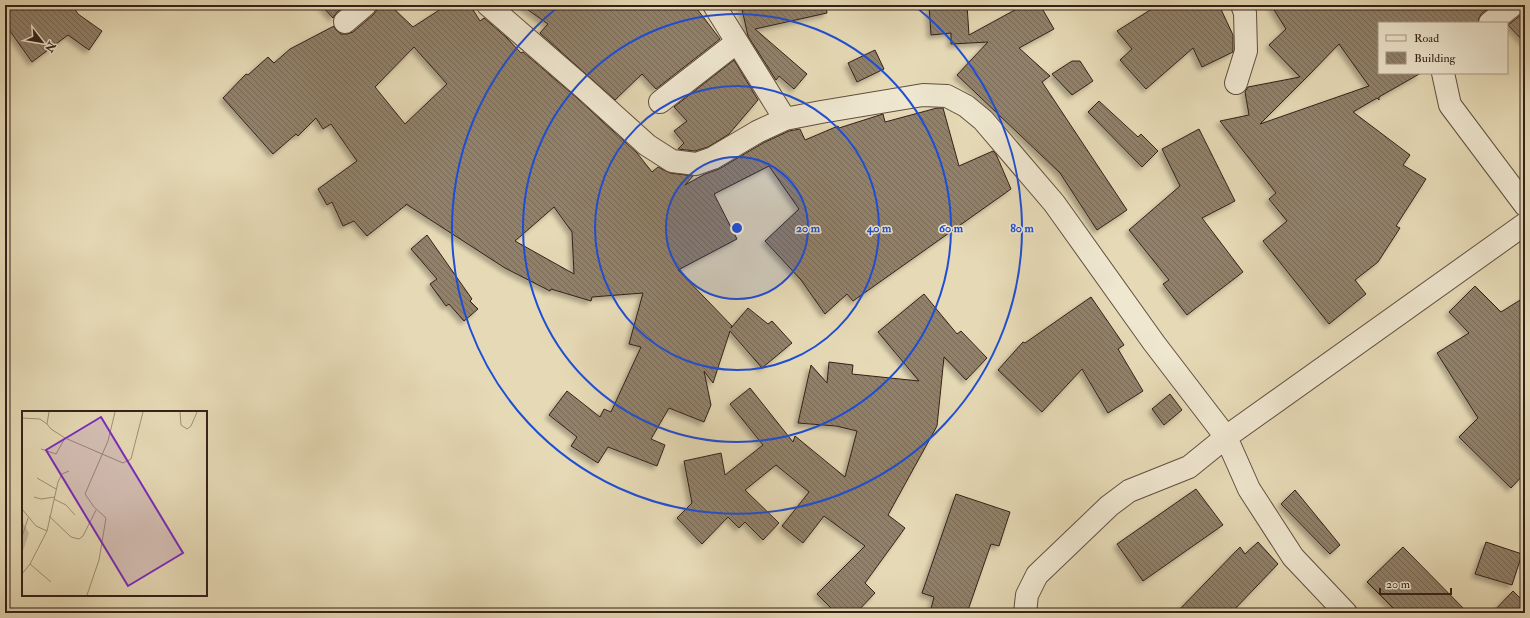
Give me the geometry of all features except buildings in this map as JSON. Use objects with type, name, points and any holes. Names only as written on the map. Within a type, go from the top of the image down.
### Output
[{"type":"street","points":[[345,22],[365,5]]},
{"type":"street","points":[[488,5],[573,78],[647,145],[672,161],[696,164],[713,158],[757,132],[785,119],[923,96],[947,96],[966,106],[983,120],[1054,203],[1154,344],[1226,437],[1249,489],[1293,557],[1346,613]]},
{"type":"street","points":[[714,5],[785,119]]},
{"type":"street","points":[[1236,83],[1246,51],[1245,13],[1242,5]]},
{"type":"street","points":[[1491,22],[1513,5]]},
{"type":"street","points":[[660,102],[737,42]]},
{"type":"street","points":[[1443,74],[1450,104],[1525,205]]},
{"type":"street","points":[[1025,613],[1028,595],[1038,575],[1109,506],[1129,491],[1189,467],[1226,437],[1525,224]]}]
